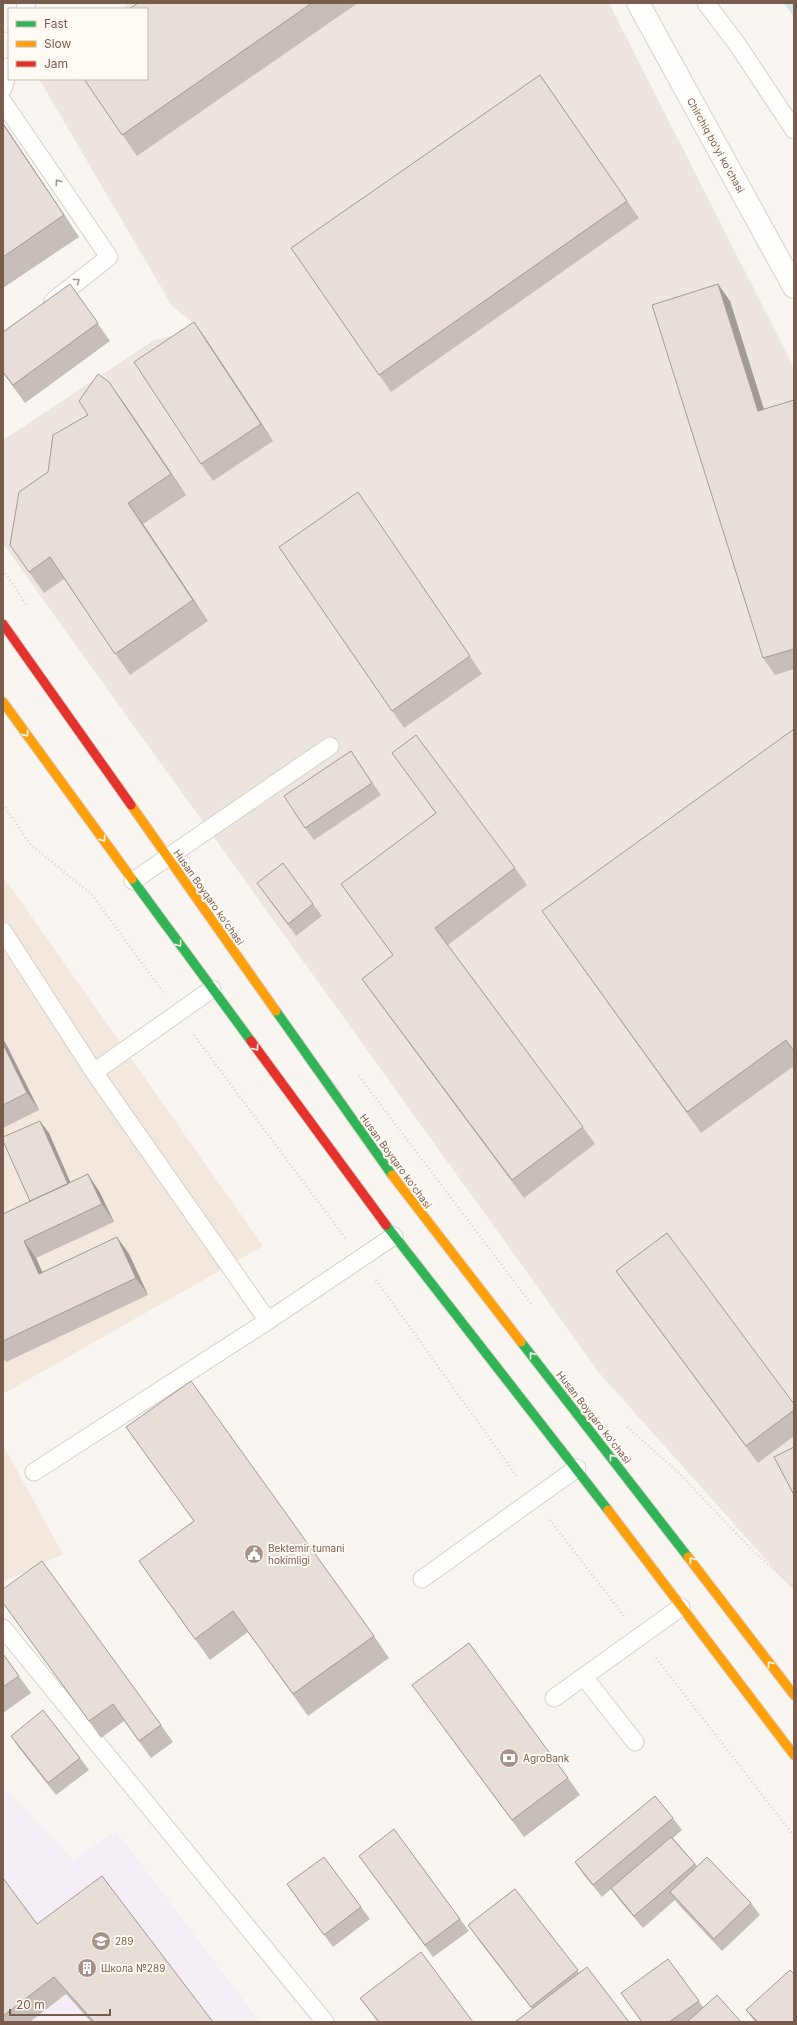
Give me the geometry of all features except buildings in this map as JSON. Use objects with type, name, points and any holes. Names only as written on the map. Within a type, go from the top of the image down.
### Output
[{"type":"main road","name":"Husan Boyqaro ko'chasi","points":[[3,624],[407,1197],[593,1431],[794,1695]]},
{"type":"main road","points":[[3,702],[394,1236],[577,1468],[794,1755]]},
{"type":"street","name":"Chirchiq bo'yi ko'chasi","points":[[638,3],[794,287]]},
{"type":"lane","points":[[706,3],[737,44],[794,130]]},
{"type":"lane","points":[[3,89],[8,71]]},
{"type":"lane","points":[[3,102],[109,257],[40,311]]},
{"type":"lane","points":[[134,881],[330,746]]},
{"type":"lane","points":[[3,931],[94,1072],[269,1320]]},
{"type":"lane","points":[[94,1072],[212,989]]},
{"type":"lane","points":[[34,1472],[269,1320],[394,1236]]},
{"type":"lane","points":[[422,1579],[577,1468]]},
{"type":"lane","points":[[554,1698],[681,1607]]},
{"type":"lane","points":[[3,1628],[325,2022]]},
{"type":"lane","points":[[584,1677],[635,1742]]},
{"type":"path","points":[[3,36],[8,27]]},
{"type":"path","points":[[3,570],[30,609]]},
{"type":"path","points":[[3,804],[30,844],[92,895],[361,1259],[534,1500],[794,1836]]},
{"type":"path","points":[[358,1074],[534,1308]]},
{"type":"path","points":[[626,1426],[677,1471],[755,1553],[794,1587]]},
{"type":"shaded area","points":[[129,3],[609,3],[794,368],[794,1591],[600,1374],[3,544],[3,440],[154,340],[175,335],[179,330],[198,327],[172,306],[40,80],[148,80],[148,8],[122,8]]},
{"type":"shaded area","points":[[3,876],[263,1246],[3,1394]]},
{"type":"shaded area","points":[[3,1445],[63,1554],[3,1582]]},
{"type":"shaded area","name":"289","points":[[3,1787],[74,1860],[116,1831],[260,2022],[3,2022]]},
{"type":"water","points":[[784,3],[794,3],[794,17]]},
{"type":"traffic: fast","points":[[132,879],[251,1041]]},
{"type":"traffic: fast","points":[[276,1011],[392,1175]]},
{"type":"traffic: fast","points":[[386,1225],[608,1510]]},
{"type":"traffic: fast","points":[[521,1342],[688,1557]]},
{"type":"traffic: slow","points":[[3,702],[132,879]]},
{"type":"traffic: slow","points":[[131,805],[276,1011]]},
{"type":"traffic: slow","points":[[392,1175],[521,1342]]},
{"type":"traffic: slow","points":[[608,1510],[794,1755]]},
{"type":"traffic: slow","points":[[688,1557],[794,1695]]},
{"type":"traffic: jam","points":[[3,624],[131,805]]},
{"type":"traffic: jam","points":[[251,1041],[386,1225]]},
{"type":"place","name":"Bektemir tumani hokimligi","points":[[254,1554]]},
{"type":"place","name":"AgroBank","points":[[509,1758]]},
{"type":"place","name":"289","points":[[101,1941]]},
{"type":"place","name":"Школа №289","points":[[87,1968]]}]
